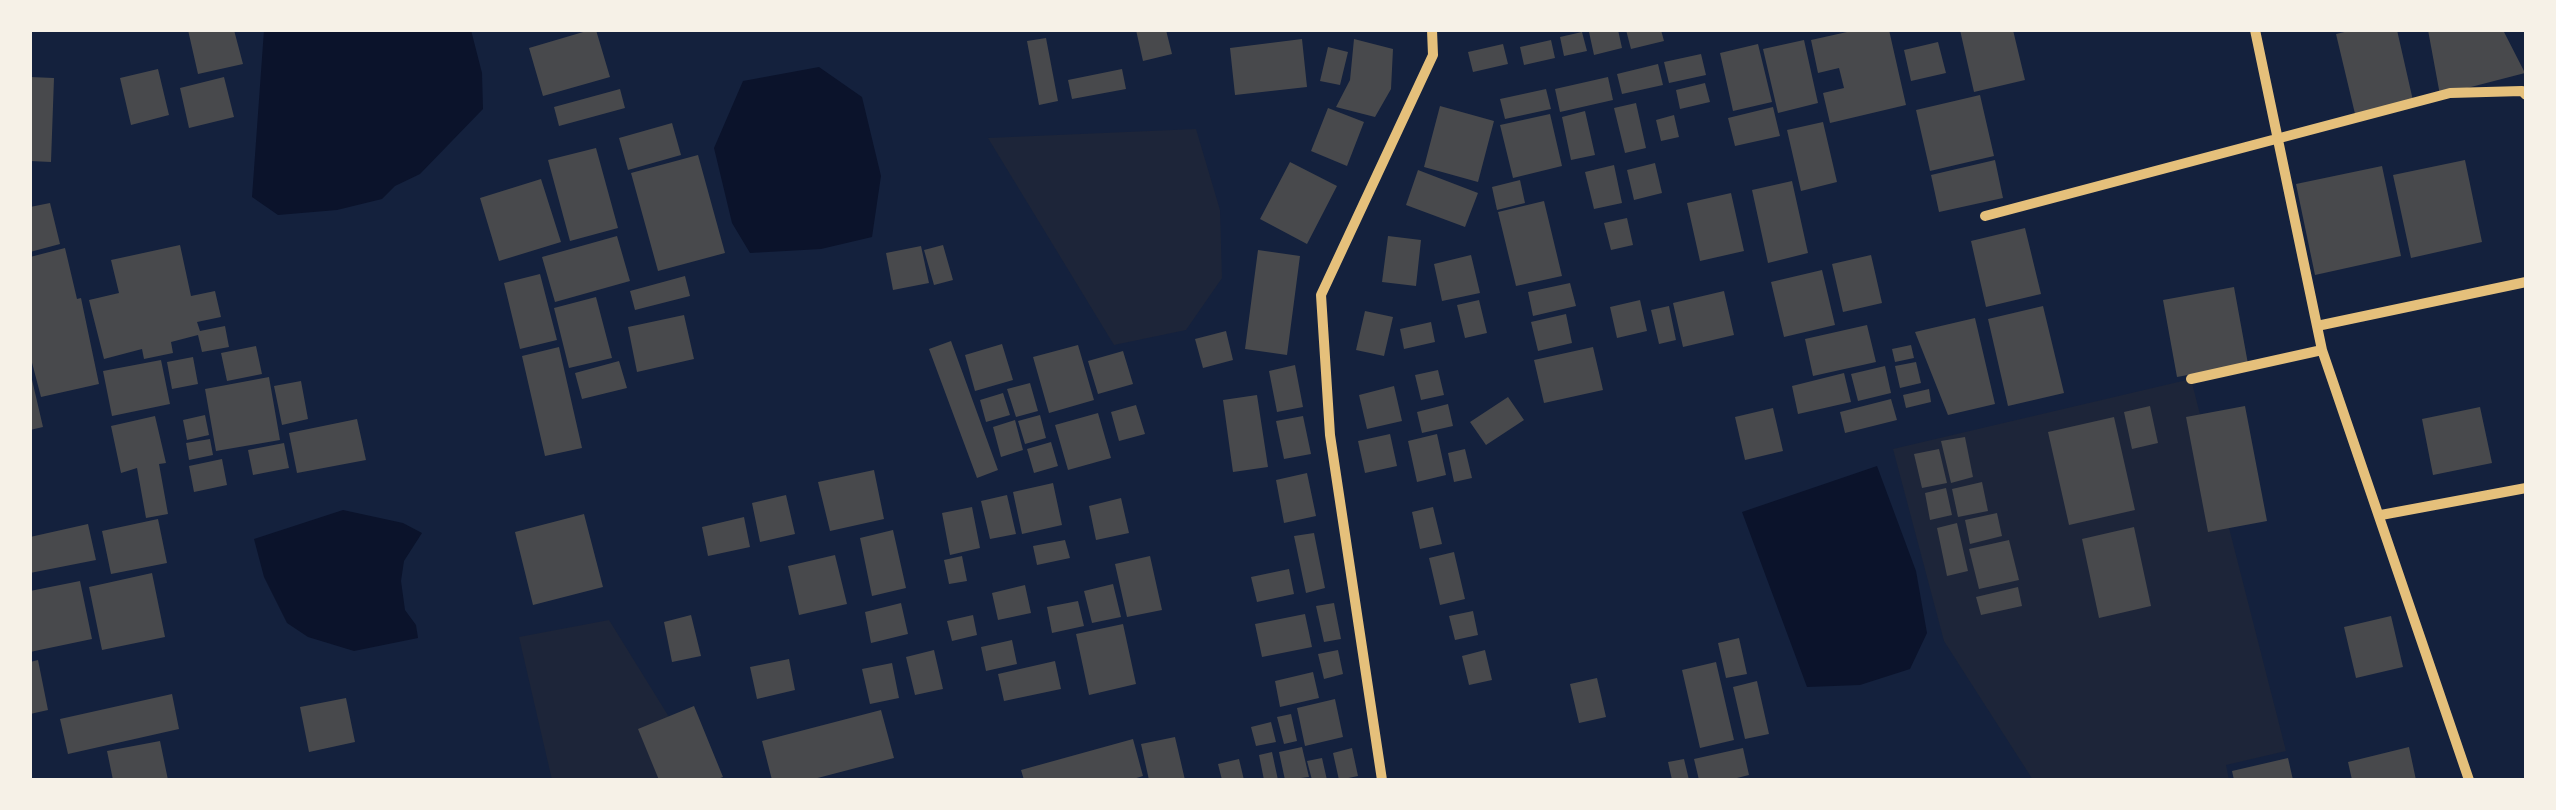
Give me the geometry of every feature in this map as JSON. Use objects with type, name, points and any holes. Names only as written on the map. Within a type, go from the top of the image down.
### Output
[{"type":"street","points":[[1382,780],[1330,435],[1321,296],[1433,55],[1432,30]]},
{"type":"street","points":[[2255,30],[2322,350],[2469,780]]},
{"type":"street","points":[[1986,216],[2450,93],[2526,95]]},
{"type":"street","points":[[2317,326],[2526,282]]},
{"type":"street","points":[[2190,379],[2322,350]]},
{"type":"street","points":[[2381,515],[2526,488]]},
{"type":"shaded area","points":[[264,30],[471,30],[482,73],[483,109],[420,174],[395,186],[382,199],[337,210],[278,215],[252,197]]},
{"type":"shaded area","points":[[819,67],[862,97],[881,176],[872,237],[821,249],[750,253],[732,223],[714,148],[743,81]]},
{"type":"shaded area","points":[[1196,129],[1220,210],[1222,278],[1186,330],[1114,345],[988,138]]},
{"type":"shaded area","points":[[2191,379],[2286,751],[2226,765],[2229,780],[2033,780],[1944,641],[1893,449]]},
{"type":"shaded area","points":[[1877,466],[1916,571],[1927,633],[1910,669],[1860,685],[1807,687],[1742,512]]},
{"type":"shaded area","points":[[343,510],[403,523],[422,533],[404,561],[401,581],[405,610],[416,625],[418,638],[354,651],[308,637],[287,623],[264,577],[254,539]]},
{"type":"shaded area","points":[[609,620],[708,780],[552,780],[519,637]]},
{"type":"building","points":[[188,30],[234,30],[243,64],[198,74]]},
{"type":"building","points":[[596,30],[610,77],[543,96],[529,48]]},
{"type":"building","points":[[1136,30],[1166,30],[1172,54],[1143,61]]},
{"type":"building","points":[[1618,30],[1622,48],[1594,55],[1589,32]]},
{"type":"building","points":[[1626,30],[1661,30],[1664,41],[1631,49]]},
{"type":"building","points":[[1856,30],[1889,30],[1906,105],[1830,123],[1823,93],[1844,88],[1839,68],[1818,73],[1811,40]]},
{"type":"building","points":[[1960,30],[2013,30],[2025,80],[1974,92]]},
{"type":"building","points":[[2397,30],[2414,105],[2356,118],[2336,34]]},
{"type":"building","points":[[2428,30],[2503,30],[2525,73],[2440,95]]},
{"type":"building","points":[[1582,32],[1587,51],[1564,56],[1560,37]]},
{"type":"building","points":[[1046,38],[1058,101],[1039,105],[1027,41]]},
{"type":"building","points":[[1302,39],[1307,87],[1235,95],[1230,48]]},
{"type":"building","points":[[1354,39],[1393,49],[1391,89],[1375,117],[1336,107],[1350,80]]},
{"type":"building","points":[[1551,40],[1555,58],[1524,65],[1520,47]]},
{"type":"building","points":[[1804,40],[1818,103],[1778,113],[1763,49]]},
{"type":"building","points":[[1938,42],[1946,73],[1911,81],[1904,50]]},
{"type":"building","points":[[1503,44],[1508,64],[1473,72],[1468,52]]},
{"type":"building","points":[[1758,44],[1772,102],[1733,111],[1720,53]]},
{"type":"building","points":[[1328,47],[1348,52],[1340,85],[1320,81]]},
{"type":"building","points":[[1701,54],[1706,75],[1669,83],[1664,62]]},
{"type":"building","points":[[1658,64],[1663,85],[1622,94],[1617,74]]},
{"type":"building","points":[[158,69],[169,115],[131,125],[120,78]]},
{"type":"building","points":[[1122,69],[1126,89],[1072,99],[1068,80]]},
{"type":"building","points":[[30,77],[54,78],[51,162],[30,161]]},
{"type":"building","points":[[224,77],[234,117],[189,128],[180,88]]},
{"type":"building","points":[[1608,77],[1613,100],[1560,112],[1555,89]]},
{"type":"building","points":[[1705,83],[1710,102],[1680,109],[1676,90]]},
{"type":"building","points":[[620,89],[625,108],[559,126],[554,107]]},
{"type":"building","points":[[1546,89],[1551,109],[1505,119],[1500,99]]},
{"type":"building","points":[[1980,95],[1994,156],[1930,171],[1916,110]]},
{"type":"building","points":[[1636,103],[1646,148],[1625,153],[1614,108]]},
{"type":"building","points":[[1440,106],[1494,121],[1478,182],[1424,167]]},
{"type":"building","points":[[1773,107],[1780,136],[1735,146],[1728,118]]},
{"type":"building","points":[[1328,108],[1364,122],[1347,166],[1311,151]]},
{"type":"building","points":[[1585,111],[1595,155],[1571,160],[1562,117]]},
{"type":"building","points":[[1550,114],[1562,166],[1513,178],[1500,125]]},
{"type":"building","points":[[1674,115],[1679,137],[1661,141],[1656,120]]},
{"type":"building","points":[[1823,122],[1837,182],[1801,191],[1787,130]]},
{"type":"building","points":[[672,123],[681,155],[628,170],[619,138]]},
{"type":"building","points":[[596,148],[618,228],[570,241],[548,160]]},
{"type":"building","points":[[698,155],[725,253],[658,271],[631,173]]},
{"type":"building","points":[[1995,160],[2003,198],[1939,212],[1931,175]]},
{"type":"building","points":[[2465,160],[2482,242],[2411,258],[2393,175]]},
{"type":"building","points":[[1290,162],[1337,186],[1307,244],[1260,219]]},
{"type":"building","points":[[1655,163],[1662,193],[1634,200],[1627,170]]},
{"type":"building","points":[[1614,165],[1622,203],[1594,209],[1585,172]]},
{"type":"building","points":[[2382,166],[2401,256],[2315,275],[2296,184]]},
{"type":"building","points":[[1418,170],[1478,193],[1465,227],[1406,205]]},
{"type":"building","points":[[541,179],[561,242],[499,261],[480,198]]},
{"type":"building","points":[[1520,180],[1525,203],[1497,210],[1492,187]]},
{"type":"building","points":[[1792,181],[1808,253],[1768,263],[1752,190]]},
{"type":"building","points":[[1731,193],[1744,251],[1700,261],[1687,203]]},
{"type":"building","points":[[1544,201],[1562,276],[1516,286],[1498,212]]},
{"type":"building","points":[[50,203],[60,244],[30,252],[30,207]]},
{"type":"building","points":[[1627,218],[1633,245],[1611,250],[1604,223]]},
{"type":"building","points":[[2025,228],[2041,294],[1986,307],[1971,241]]},
{"type":"building","points":[[617,236],[630,281],[555,302],[542,257]]},
{"type":"building","points":[[1388,236],[1421,240],[1416,286],[1382,282]]},
{"type":"building","points":[[180,245],[191,296],[215,291],[221,317],[197,322],[200,331],[225,326],[229,347],[202,352],[198,335],[171,342],[173,353],[144,359],[142,349],[104,359],[89,300],[119,293],[111,260]]},
{"type":"building","points":[[943,245],[953,280],[934,285],[924,250]]},
{"type":"building","points":[[921,246],[929,283],[893,290],[886,253]]},
{"type":"building","points":[[65,248],[77,299],[81,298],[99,384],[41,397],[30,355],[30,257]]},
{"type":"building","points":[[1258,250],[1300,256],[1287,355],[1245,349]]},
{"type":"building","points":[[1471,255],[1480,293],[1442,301],[1434,264]]},
{"type":"building","points":[[1871,255],[1882,303],[1843,312],[1832,264]]},
{"type":"building","points":[[1822,270],[1835,325],[1784,337],[1771,282]]},
{"type":"building","points":[[540,274],[557,340],[520,349],[504,283]]},
{"type":"building","points":[[685,276],[690,296],[635,310],[630,291]]},
{"type":"building","points":[[1570,283],[1576,306],[1533,316],[1528,292]]},
{"type":"building","points":[[2234,287],[2248,364],[2177,377],[2163,300]]},
{"type":"building","points":[[1724,291],[1734,335],[1683,347],[1673,303]]},
{"type":"building","points":[[596,297],[612,358],[569,368],[554,308]]},
{"type":"building","points":[[1479,300],[1487,333],[1465,338],[1457,305]]},
{"type":"building","points":[[1640,300],[1647,331],[1617,338],[1610,307]]},
{"type":"building","points":[[1669,306],[1676,340],[1659,344],[1651,310]]},
{"type":"building","points":[[2043,306],[2064,393],[2008,406],[1988,319]]},
{"type":"building","points":[[1365,311],[1393,317],[1384,356],[1356,350]]},
{"type":"building","points":[[1566,314],[1572,343],[1538,351],[1531,322]]},
{"type":"building","points":[[684,315],[694,359],[637,372],[628,327]]},
{"type":"building","points":[[1975,318],[1995,404],[1948,415],[1915,332]]},
{"type":"building","points":[[1431,322],[1435,342],[1404,349],[1400,329]]},
{"type":"building","points":[[1867,325],[1876,362],[1813,376],[1805,339]]},
{"type":"building","points":[[1226,331],[1233,360],[1203,368],[1195,339]]},
{"type":"building","points":[[951,341],[998,470],[977,478],[929,349]]},
{"type":"building","points":[[1002,344],[1013,380],[975,391],[965,355]]},
{"type":"building","points":[[1078,345],[1094,400],[1049,413],[1033,357]]},
{"type":"building","points":[[1911,345],[1914,358],[1895,362],[1892,349]]},
{"type":"building","points":[[256,346],[262,374],[227,381],[221,353]]},
{"type":"building","points":[[559,347],[582,448],[545,456],[522,356]]},
{"type":"building","points":[[1593,347],[1603,390],[1544,403],[1534,360]]},
{"type":"building","points":[[1123,351],[1133,384],[1098,394],[1088,361]]},
{"type":"building","points":[[193,357],[198,384],[172,389],[167,362]]},
{"type":"building","points":[[161,360],[170,404],[112,416],[103,371]]},
{"type":"building","points":[[619,361],[627,388],[582,399],[575,373]]},
{"type":"building","points":[[1916,362],[1921,383],[1900,388],[1895,366]]},
{"type":"building","points":[[1295,365],[1303,407],[1277,412],[1269,371]]},
{"type":"building","points":[[1885,366],[1891,393],[1858,401],[1851,374]]},
{"type":"building","points":[[1438,370],[1444,395],[1421,400],[1415,375]]},
{"type":"building","points":[[30,371],[43,427],[30,430]]},
{"type":"building","points":[[1844,373],[1851,402],[1798,414],[1792,386]]},
{"type":"building","points":[[269,377],[280,440],[216,451],[205,389]]},
{"type":"building","points":[[301,381],[308,419],[282,425],[274,386]]},
{"type":"building","points":[[1030,383],[1038,411],[1016,417],[1007,389]]},
{"type":"building","points":[[1394,386],[1402,421],[1367,429],[1359,395]]},
{"type":"building","points":[[1929,389],[1931,402],[1906,408],[1903,395]]},
{"type":"building","points":[[1003,393],[1010,415],[986,422],[980,400]]},
{"type":"building","points":[[1257,395],[1268,467],[1233,472],[1223,400]]},
{"type":"building","points":[[1508,397],[1524,420],[1486,445],[1470,422]]},
{"type":"building","points":[[1891,399],[1897,420],[1845,433],[1840,412]]},
{"type":"building","points":[[1448,404],[1453,426],[1422,433],[1417,412]]},
{"type":"building","points":[[1136,405],[1145,434],[1119,441],[1111,412]]},
{"type":"building","points":[[2150,406],[2158,443],[2132,449],[2124,412]]},
{"type":"building","points":[[2245,406],[2267,521],[2208,532],[2186,417]]},
{"type":"building","points":[[2480,407],[2492,463],[2433,475],[2422,419]]},
{"type":"building","points":[[1773,408],[1783,451],[1745,460],[1735,417]]},
{"type":"building","points":[[1098,413],[1111,458],[1068,470],[1055,425]]},
{"type":"building","points":[[205,415],[209,435],[187,440],[183,420]]},
{"type":"building","points":[[1040,415],[1046,438],[1025,444],[1018,421]]},
{"type":"building","points":[[155,416],[166,463],[159,464],[168,514],[146,518],[137,468],[121,473],[111,426]]},
{"type":"building","points":[[1303,416],[1311,454],[1284,459],[1276,421]]},
{"type":"building","points":[[2114,417],[2135,510],[2069,525],[2048,432]]},
{"type":"building","points":[[357,419],[366,460],[297,473],[289,433]]},
{"type":"building","points":[[1015,420],[1023,450],[1001,457],[993,427]]},
{"type":"building","points":[[1390,434],[1397,466],[1365,473],[1358,441]]},
{"type":"building","points":[[1437,434],[1446,475],[1417,482],[1408,441]]},
{"type":"building","points":[[1965,437],[1973,477],[1951,483],[1941,441]]},
{"type":"building","points":[[210,439],[213,455],[189,460],[186,443]]},
{"type":"building","points":[[1051,442],[1058,466],[1034,473],[1027,449]]},
{"type":"building","points":[[284,443],[289,468],[253,475],[248,450]]},
{"type":"building","points":[[1465,449],[1472,478],[1454,482],[1448,453]]},
{"type":"building","points":[[1939,449],[1947,483],[1922,488],[1914,454]]},
{"type":"building","points":[[222,459],[227,485],[194,492],[189,466]]},
{"type":"building","points":[[874,470],[884,519],[830,531],[818,482]]},
{"type":"building","points":[[1307,473],[1316,516],[1284,523],[1276,480]]},
{"type":"building","points":[[1982,482],[1988,511],[1958,517],[1952,489]]},
{"type":"building","points":[[1053,483],[1062,525],[1022,534],[1013,492]]},
{"type":"building","points":[[1946,488],[1952,515],[1930,520],[1925,493]]},
{"type":"building","points":[[786,495],[795,534],[760,542],[752,503]]},
{"type":"building","points":[[1007,495],[1016,534],[990,539],[981,501]]},
{"type":"building","points":[[1121,498],[1129,533],[1096,540],[1089,506]]},
{"type":"building","points":[[972,507],[980,548],[950,555],[942,513]]},
{"type":"building","points":[[1433,507],[1442,544],[1420,549],[1412,512]]},
{"type":"building","points":[[1997,513],[2002,536],[1970,544],[1965,520]]},
{"type":"building","points":[[584,514],[603,587],[533,605],[515,532]]},
{"type":"building","points":[[744,517],[750,547],[708,556],[702,527]]},
{"type":"building","points":[[158,519],[167,563],[111,574],[102,531]]},
{"type":"building","points":[[1957,523],[1968,571],[1947,576],[1937,528]]},
{"type":"building","points":[[88,524],[96,560],[30,573],[30,537]]},
{"type":"building","points":[[2134,527],[2151,606],[2099,618],[2082,539]]},
{"type":"building","points":[[893,530],[906,588],[872,596],[860,538]]},
{"type":"building","points":[[1314,533],[1325,588],[1306,593],[1294,536]]},
{"type":"building","points":[[1065,540],[1070,558],[1037,565],[1033,546]]},
{"type":"building","points":[[2009,540],[2019,580],[1979,589],[1969,549]]},
{"type":"building","points":[[1454,552],[1465,599],[1440,605],[1429,558]]},
{"type":"building","points":[[835,555],[847,604],[799,615],[788,566]]},
{"type":"building","points":[[962,556],[967,581],[949,584],[944,560]]},
{"type":"building","points":[[1150,556],[1162,610],[1127,617],[1115,564]]},
{"type":"building","points":[[1289,569],[1294,594],[1257,602],[1251,577]]},
{"type":"building","points":[[152,573],[165,637],[102,650],[89,587]]},
{"type":"building","points":[[80,581],[92,639],[30,652],[30,591]]},
{"type":"building","points":[[1113,584],[1121,617],[1092,623],[1084,591]]},
{"type":"building","points":[[1025,585],[1031,613],[998,620],[992,593]]},
{"type":"building","points":[[2018,587],[2022,606],[1981,615],[1976,597]]},
{"type":"building","points":[[1078,601],[1084,626],[1052,633],[1047,607]]},
{"type":"building","points":[[901,603],[908,634],[871,643],[865,612]]},
{"type":"building","points":[[1334,603],[1341,639],[1324,642],[1316,606]]},
{"type":"building","points":[[1473,611],[1478,635],[1455,640],[1449,616]]},
{"type":"building","points":[[1305,614],[1312,647],[1262,657],[1255,624]]},
{"type":"building","points":[[691,615],[701,656],[672,662],[664,622]]},
{"type":"building","points":[[973,615],[977,635],[952,641],[947,621]]},
{"type":"building","points":[[2391,616],[2403,667],[2356,678],[2344,627]]},
{"type":"building","points":[[1123,624],[1136,684],[1089,695],[1076,634]]},
{"type":"building","points":[[1739,638],[1747,674],[1726,678],[1718,643]]},
{"type":"building","points":[[1012,640],[1017,664],[986,671],[981,647]]},
{"type":"building","points":[[934,650],[943,689],[915,695],[906,657]]},
{"type":"building","points":[[1338,650],[1343,674],[1324,679],[1318,654]]},
{"type":"building","points":[[1485,650],[1492,680],[1469,685],[1462,656]]},
{"type":"building","points":[[789,659],[795,690],[757,699],[750,667]]},
{"type":"building","points":[[38,660],[48,710],[30,714],[30,662]]},
{"type":"building","points":[[1055,661],[1061,689],[1004,701],[998,674]]},
{"type":"building","points":[[1716,662],[1734,740],[1700,748],[1682,670]]},
{"type":"building","points":[[892,663],[899,698],[870,704],[862,669]]},
{"type":"building","points":[[1313,672],[1319,698],[1280,707],[1275,681]]},
{"type":"building","points":[[1597,678],[1606,717],[1579,723],[1570,684]]},
{"type":"building","points":[[1757,681],[1769,734],[1745,739],[1733,687]]},
{"type":"building","points":[[172,694],[179,729],[68,754],[60,719]]},
{"type":"building","points":[[346,698],[355,742],[309,752],[300,707]]},
{"type":"building","points":[[1335,699],[1343,737],[1305,746],[1297,708]]},
{"type":"building","points":[[694,706],[723,777],[659,780],[638,729]]},
{"type":"building","points":[[881,710],[894,758],[810,780],[772,780],[762,741]]},
{"type":"building","points":[[1291,714],[1297,741],[1284,744],[1277,717]]},
{"type":"building","points":[[1271,722],[1276,742],[1256,746],[1251,727]]},
{"type":"building","points":[[1175,737],[1185,780],[1149,780],[1141,744]]},
{"type":"building","points":[[1133,739],[1143,776],[1130,780],[1024,780],[1021,770]]},
{"type":"building","points":[[160,741],[168,780],[113,780],[107,751]]},
{"type":"building","points":[[1302,747],[1309,777],[1285,780],[1279,752]]},
{"type":"building","points":[[2409,747],[2416,780],[2352,780],[2348,762]]},
{"type":"building","points":[[1352,748],[1358,776],[1339,780],[1333,753]]},
{"type":"building","points":[[1743,748],[1749,775],[1699,780],[1694,759]]},
{"type":"building","points":[[1272,752],[1278,780],[1264,780],[1259,755]]},
{"type":"building","points":[[1322,758],[1327,780],[1312,780],[1307,761]]},
{"type":"building","points":[[2288,758],[2293,780],[2234,780],[2232,771]]},
{"type":"building","points":[[1239,759],[1244,780],[1222,780],[1218,764]]},
{"type":"building","points":[[1684,759],[1689,780],[1672,780],[1668,762]]}]
